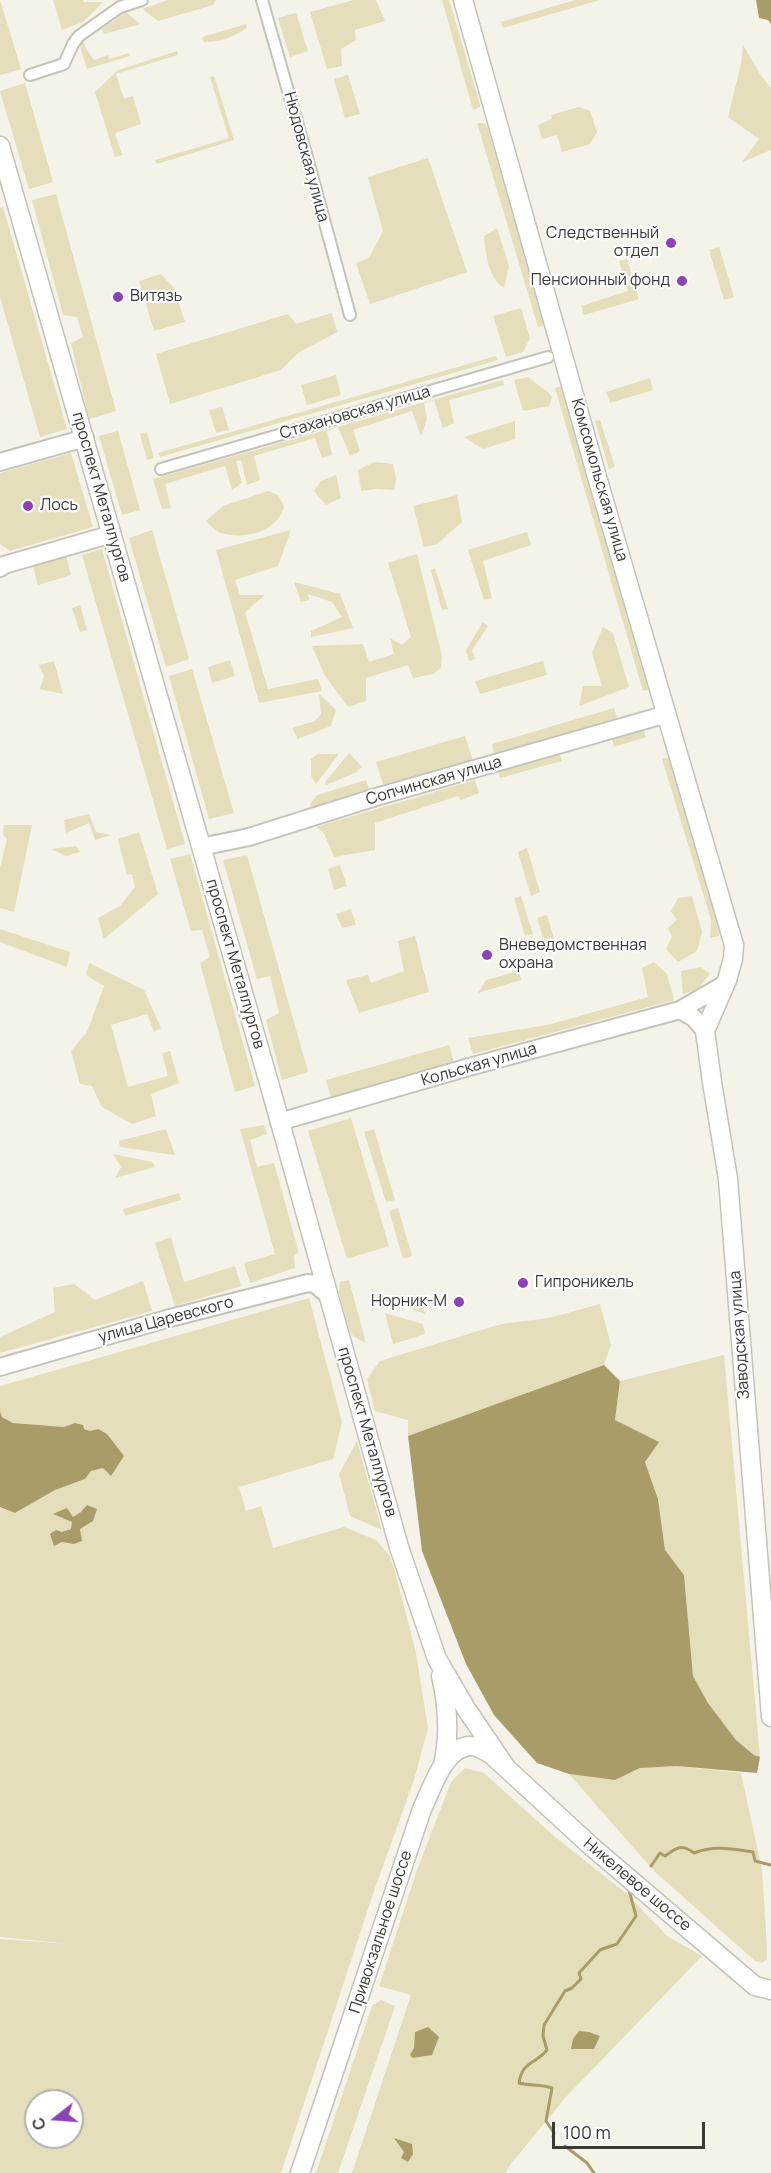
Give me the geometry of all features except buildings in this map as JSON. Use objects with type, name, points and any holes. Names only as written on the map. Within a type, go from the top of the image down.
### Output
[{"type":"main road","name":"Комсомольская улица","points":[[463,0],[597,477],[731,932],[734,945],[733,959],[725,984]]},
{"type":"main road","name":"проспект Металлургов","points":[[0,146],[399,1547],[436,1659],[505,1766]]},
{"type":"main road","points":[[705,1031],[725,984]]},
{"type":"main road","name":"Заводская улица","points":[[705,1031],[728,1179],[771,1717]]},
{"type":"main road","points":[[436,1659],[445,1692],[448,1729],[448,1744],[443,1766]]},
{"type":"main road","name":"Привокзальное шоссе","points":[[300,2173],[422,1809],[443,1766],[461,1749],[471,1746],[492,1755],[505,1766]]},
{"type":"main road","name":"Никелевое шоссе","points":[[505,1766],[591,1846],[763,1988]]},
{"type":"street","points":[[30,75],[64,64],[79,36],[120,7],[142,0]]},
{"type":"street","name":"Нюдовская улица","points":[[262,0],[350,315]]},
{"type":"street","name":"Стахановская улица","points":[[161,469],[548,357]]},
{"type":"street","points":[[0,462],[85,438]]},
{"type":"street","points":[[5,562],[112,534]]},
{"type":"street","name":"Сопчинская улица","points":[[201,847],[249,837],[387,794],[667,714]]},
{"type":"street","name":"Кольская улица","points":[[279,1122],[469,1067],[680,1010],[703,999],[725,984]]},
{"type":"street","points":[[680,1010],[694,1018],[705,1031]]},
{"type":"street","points":[[308,1283],[314,1278],[318,1259]]},
{"type":"street","points":[[308,1283],[315,1284],[328,1295]]},
{"type":"street","name":"улица Царевского","points":[[0,1367],[170,1318],[308,1283]]},
{"type":"street","name":"Никелевое шоссе","points":[[763,1988],[771,2000]]},
{"type":"shaded area","points":[[0,0],[21,69],[0,75]]},
{"type":"shaded area","points":[[53,0],[103,2],[83,22],[62,30]]},
{"type":"shaded area","points":[[168,0],[216,0],[213,5],[158,21],[142,9]]},
{"type":"shaded area","points":[[354,0],[376,0],[385,21],[355,30],[356,40],[341,49],[342,66],[327,69],[310,12]]},
{"type":"shaded area","points":[[442,0],[449,0],[480,104],[480,107],[473,110]]},
{"type":"shaded area","points":[[575,0],[600,0],[503,28],[501,22]]},
{"type":"shaded area","points":[[756,0],[771,0],[771,24],[768,20],[759,18]]},
{"type":"shaded area","points":[[126,12],[140,24],[104,34],[102,29]]},
{"type":"shaded area","points":[[296,13],[308,51],[290,57],[278,18]]},
{"type":"shaded area","points":[[246,24],[247,28],[222,40],[204,42],[202,37]]},
{"type":"shaded area","points":[[84,42],[94,60],[108,55],[109,59],[129,53],[130,56],[87,69],[79,43]]},
{"type":"shaded area","points":[[743,45],[771,88],[771,150],[742,162],[759,139],[728,117],[741,64]]},
{"type":"shaded area","points":[[177,51],[178,55],[116,74],[124,99],[133,96],[141,124],[115,133],[122,155],[115,157],[95,92],[118,70]]},
{"type":"shaded area","points":[[348,75],[360,114],[345,118],[334,79]]},
{"type":"shaded area","points":[[214,76],[234,140],[157,164],[155,160],[229,138],[210,77]]},
{"type":"shaded area","points":[[25,83],[53,182],[29,189],[0,91]]},
{"type":"shaded area","points":[[579,107],[590,111],[597,132],[590,144],[562,152],[557,135],[542,139],[538,125],[552,119],[551,115]]},
{"type":"shaded area","points":[[477,123],[483,123],[488,128],[546,325],[538,327]]},
{"type":"shaded area","points":[[428,158],[467,272],[370,304],[356,263],[369,258],[383,231],[368,177]]},
{"type":"shaded area","points":[[56,194],[116,411],[89,419],[71,343],[83,337],[77,317],[63,315],[32,200]]},
{"type":"shaded area","points":[[3,207],[67,429],[40,437],[0,297],[0,208]]},
{"type":"shaded area","points":[[497,228],[509,266],[504,288],[491,272],[484,236]]},
{"type":"shaded area","points":[[719,247],[734,297],[724,300],[709,250]]},
{"type":"shaded area","points":[[627,259],[639,299],[584,315],[581,306],[628,291],[619,261]]},
{"type":"shaded area","points":[[161,274],[174,288],[185,322],[154,331],[139,281]]},
{"type":"shaded area","points":[[521,308],[530,338],[523,352],[506,357],[493,316]]},
{"type":"shaded area","points":[[332,313],[337,332],[298,353],[281,370],[170,404],[156,354],[288,314],[296,324]]},
{"type":"shaded area","points":[[496,356],[498,360],[160,457],[158,453]]},
{"type":"shaded area","points":[[336,375],[341,395],[307,405],[301,385]]},
{"type":"shaded area","points":[[528,377],[552,397],[549,406],[523,411],[514,380]]},
{"type":"shaded area","points":[[650,378],[653,390],[610,403],[606,392]]},
{"type":"shaded area","points":[[503,380],[504,385],[449,400],[454,423],[443,428],[434,400],[424,403],[427,419],[421,436],[412,411],[353,430],[360,451],[350,456],[338,427],[327,431],[332,455],[322,458],[315,438],[254,456],[260,480],[247,485],[241,460],[236,461],[242,483],[232,490],[225,466],[165,484],[171,508],[162,509],[153,479]]},
{"type":"shaded area","points":[[565,385],[575,420],[575,433],[581,455],[588,464],[653,689],[643,691],[555,388]]},
{"type":"shaded area","points":[[222,407],[229,430],[216,433],[209,410]]},
{"type":"shaded area","points":[[600,420],[615,467],[609,469],[595,421]]},
{"type":"shaded area","points":[[515,421],[515,439],[483,449],[464,437]]},
{"type":"shaded area","points":[[118,431],[140,510],[122,515],[99,436]]},
{"type":"shaded area","points":[[147,432],[154,458],[147,460],[140,434]]},
{"type":"shaded area","points":[[71,453],[93,527],[10,551],[0,544],[0,473]]},
{"type":"shaded area","points":[[374,462],[393,464],[396,479],[394,490],[361,491],[358,470]]},
{"type":"shaded area","points":[[336,475],[341,498],[326,505],[314,491],[321,481]]},
{"type":"shaded area","points":[[268,491],[278,495],[284,506],[281,515],[268,528],[250,534],[230,535],[219,532],[206,521],[223,506]]},
{"type":"shaded area","points":[[457,495],[462,522],[437,544],[424,547],[413,506]]},
{"type":"shaded area","points":[[152,530],[189,659],[166,667],[129,538]]},
{"type":"shaded area","points":[[291,530],[278,566],[235,580],[240,595],[265,595],[245,612],[268,689],[318,679],[322,691],[259,703],[216,550]]},
{"type":"shaded area","points":[[527,532],[531,545],[483,561],[492,598],[484,600],[468,550]]},
{"type":"shaded area","points":[[102,549],[185,844],[167,849],[82,555]]},
{"type":"shaded area","points":[[417,554],[442,656],[441,668],[433,674],[413,678],[408,665],[366,678],[366,701],[348,707],[324,674],[312,646],[363,644],[369,662],[394,654],[390,638],[402,645],[411,637],[388,563]]},
{"type":"shaded area","points":[[66,555],[71,575],[38,585],[33,566]]},
{"type":"shaded area","points":[[435,568],[448,609],[442,610],[431,570]]},
{"type":"shaded area","points":[[294,582],[340,594],[353,628],[311,637],[311,631],[342,617],[332,602],[308,594],[309,600],[301,602]]},
{"type":"shaded area","points":[[80,605],[87,630],[80,632],[72,608]]},
{"type":"shaded area","points":[[483,622],[488,626],[472,650],[475,659],[469,661],[466,650]]},
{"type":"shaded area","points":[[603,627],[613,633],[629,687],[579,706],[583,686],[602,686],[592,653]]},
{"type":"shaded area","points":[[230,660],[235,676],[212,683],[208,667]]},
{"type":"shaded area","points":[[54,661],[63,694],[40,689],[44,676],[39,665]]},
{"type":"shaded area","points":[[543,661],[547,675],[480,694],[475,681]]},
{"type":"shaded area","points":[[192,669],[234,813],[209,819],[169,676]]},
{"type":"shaded area","points":[[319,694],[336,710],[331,726],[298,739],[292,728],[315,721],[321,714]]},
{"type":"shaded area","points":[[614,708],[617,718],[494,755],[492,744]]},
{"type":"shaded area","points":[[643,729],[646,737],[614,747],[612,739]]},
{"type":"shaded area","points":[[465,736],[473,761],[384,787],[376,762]]},
{"type":"shaded area","points":[[559,752],[562,761],[500,778],[497,770]]},
{"type":"shaded area","points":[[349,753],[362,767],[355,773],[326,785],[325,782]]},
{"type":"shaded area","points":[[318,754],[339,754],[316,784],[311,776],[311,759]]},
{"type":"shaded area","points":[[669,757],[718,919],[719,936],[710,938],[711,920],[662,759]]},
{"type":"shaded area","points":[[366,780],[370,792],[311,810],[310,804],[317,795]]},
{"type":"shaded area","points":[[475,780],[479,793],[461,800],[458,796],[375,823],[375,850],[334,857],[324,833],[316,827]]},
{"type":"shaded area","points":[[89,814],[96,832],[111,835],[95,840],[89,823],[66,833],[64,820]]},
{"type":"shaded area","points":[[4,825],[32,825],[14,912],[0,908],[0,868],[7,839],[3,835]]},
{"type":"shaded area","points":[[139,832],[158,894],[104,939],[98,918],[120,906],[135,887],[132,874],[127,875],[118,839]]},
{"type":"shaded area","points":[[76,846],[80,852],[66,856],[51,849]]},
{"type":"shaded area","points":[[527,848],[540,892],[531,896],[518,852]]},
{"type":"shaded area","points":[[190,854],[255,1086],[235,1092],[200,963],[210,957],[202,930],[191,931],[170,859]]},
{"type":"shaded area","points":[[247,855],[308,1072],[282,1080],[266,1020],[279,1013],[270,976],[257,979],[223,860]]},
{"type":"shaded area","points":[[340,865],[347,886],[334,890],[328,869]]},
{"type":"shaded area","points":[[521,896],[533,934],[525,936],[514,898]]},
{"type":"shaded area","points":[[692,896],[702,932],[697,951],[678,962],[666,949],[672,937],[668,928],[677,920],[671,911],[678,898]]},
{"type":"shaded area","points":[[351,909],[356,925],[342,928],[336,914]]},
{"type":"shaded area","points":[[547,915],[558,951],[548,954],[537,918]]},
{"type":"shaded area","points":[[0,929],[70,952],[67,967],[0,942]]},
{"type":"shaded area","points":[[415,936],[429,992],[359,1013],[346,980],[368,975],[371,983],[404,971],[398,941]]},
{"type":"shaded area","points":[[654,962],[667,974],[674,1000],[473,1054],[468,1038],[547,1025],[648,997],[642,968]]},
{"type":"shaded area","points":[[89,963],[144,990],[161,1028],[154,1032],[147,1014],[111,1025],[128,1087],[168,1076],[162,1053],[170,1051],[179,1083],[151,1094],[156,1116],[132,1124],[102,1107],[92,1086],[80,1084],[71,1051],[87,1032],[104,986],[86,975]]},
{"type":"shaded area","points":[[701,967],[710,974],[698,989],[683,994],[681,971]]},
{"type":"shaded area","points":[[519,971],[521,980],[478,993],[486,980]]},
{"type":"shaded area","points":[[449,1045],[454,1063],[331,1098],[326,1080]]},
{"type":"shaded area","points":[[351,1118],[389,1246],[347,1259],[308,1131]]},
{"type":"shaded area","points":[[264,1125],[267,1134],[250,1140],[257,1167],[274,1163],[299,1253],[294,1255],[295,1268],[250,1283],[244,1263],[275,1254],[240,1129]]},
{"type":"shaded area","points":[[166,1129],[175,1155],[120,1147],[119,1141]]},
{"type":"shaded area","points":[[374,1129],[395,1200],[386,1202],[364,1132]]},
{"type":"shaded area","points":[[113,1154],[152,1162],[155,1167],[115,1178],[121,1167]]},
{"type":"shaded area","points":[[179,1193],[181,1200],[125,1216],[123,1209]]},
{"type":"shaded area","points":[[398,1208],[412,1256],[403,1259],[389,1211]]},
{"type":"shaded area","points":[[171,1237],[184,1282],[235,1266],[241,1286],[175,1306],[155,1243]]},
{"type":"shaded area","points":[[349,1280],[366,1343],[350,1332],[339,1293],[340,1282]]},
{"type":"shaded area","points":[[143,1281],[152,1311],[0,1353],[0,1337],[55,1312],[53,1288],[74,1284],[95,1300]]},
{"type":"shaded area","points":[[309,1298],[342,1422],[333,1459],[239,1487],[246,1511],[261,1506],[273,1548],[344,1527],[376,1540],[390,1556],[416,1653],[428,1728],[414,1780],[374,1891],[281,2173],[0,2173],[0,1939],[71,1944],[0,1937],[0,1507],[15,1513],[55,1490],[85,1479],[91,1471],[103,1468],[89,1431],[75,1423],[64,1427],[13,1423],[2,1417],[0,1386]]},
{"type":"shaded area","points":[[421,1299],[425,1314],[399,1304]]},
{"type":"shaded area","points":[[600,1304],[611,1345],[604,1365],[408,1436],[408,1420],[375,1411],[367,1379],[380,1361],[501,1324],[549,1318]]},
{"type":"shaded area","points":[[385,1313],[423,1324],[425,1334],[393,1344]]},
{"type":"shaded area","points":[[724,1355],[760,1757],[754,1755],[736,1740],[708,1703],[693,1676],[684,1576],[665,1550],[658,1499],[645,1462],[615,1420],[620,1381]]},
{"type":"shaded area","points":[[604,1365],[620,1381],[615,1420],[659,1442],[645,1462],[658,1499],[665,1550],[684,1575],[693,1676],[708,1703],[736,1740],[754,1755],[760,1757],[757,1773],[677,1766],[640,1768],[615,1780],[569,1774],[537,1763],[494,1715],[466,1664],[422,1551],[408,1436]]},
{"type":"shaded area","points":[[0,1411],[2,1417],[13,1423],[64,1427],[75,1423],[83,1425],[84,1429],[90,1431],[98,1429],[107,1434],[124,1456],[111,1476],[103,1468],[91,1471],[85,1479],[55,1490],[15,1513],[0,1507]]},
{"type":"shaded area","points":[[357,1441],[382,1530],[350,1516],[339,1474]]},
{"type":"shaded area","points":[[87,1505],[97,1509],[93,1521],[80,1529],[82,1541],[74,1544],[62,1542],[54,1546],[50,1534],[56,1530],[62,1532],[71,1529],[72,1522],[53,1514],[67,1508],[73,1517]]},
{"type":"shaded area","points":[[677,1766],[741,1773],[762,1870],[767,1959],[762,1963],[755,1961],[653,1870],[569,1774],[615,1780],[640,1768]]},
{"type":"shaded area","points":[[465,1768],[484,1773],[555,1837],[627,1894],[667,1936],[702,1956],[565,2098],[510,2165],[506,2173],[352,2173],[411,1995],[379,1986],[417,1870],[451,1782]]},
{"type":"shaded area","points":[[381,2000],[395,2006],[338,2173],[316,2173],[372,2006]]},
{"type":"shaded area","points":[[428,2027],[439,2037],[432,2055],[413,2058],[410,2055],[414,2048],[415,2032]]},
{"type":"shaded area","points":[[579,2031],[600,2036],[594,2049],[571,2049],[573,2039]]},
{"type":"shaded area","points":[[394,2138],[412,2144],[413,2154],[408,2162],[401,2158],[404,2152]]},
{"type":"waterway","points":[[651,1866],[660,1853],[665,1856],[676,1849],[683,1848],[694,1853],[716,1848],[753,1852],[755,1861],[771,1865]]},
{"type":"waterway","points":[[553,2137],[554,2133],[546,2121],[552,2088],[519,2083],[521,2076],[526,2067],[547,2050],[543,2036],[544,2025],[565,1991],[581,1979],[579,1973],[600,1950],[617,1944],[636,1916],[629,1890]]},
{"type":"waterway","points":[[565,2146],[587,2163],[594,2173]]},
{"type":"place","name":"Следственный отдел","points":[[671,243]]},
{"type":"place","name":"Пенсионный фонд","points":[[682,281]]},
{"type":"place","name":"Витязь","points":[[118,297]]},
{"type":"place","name":"Лось","points":[[28,506]]},
{"type":"place","name":"Вневедомственная охрана","points":[[487,955]]},
{"type":"place","name":"Гипроникель","points":[[523,1283]]},
{"type":"place","name":"Норник-М","points":[[459,1302]]}]
